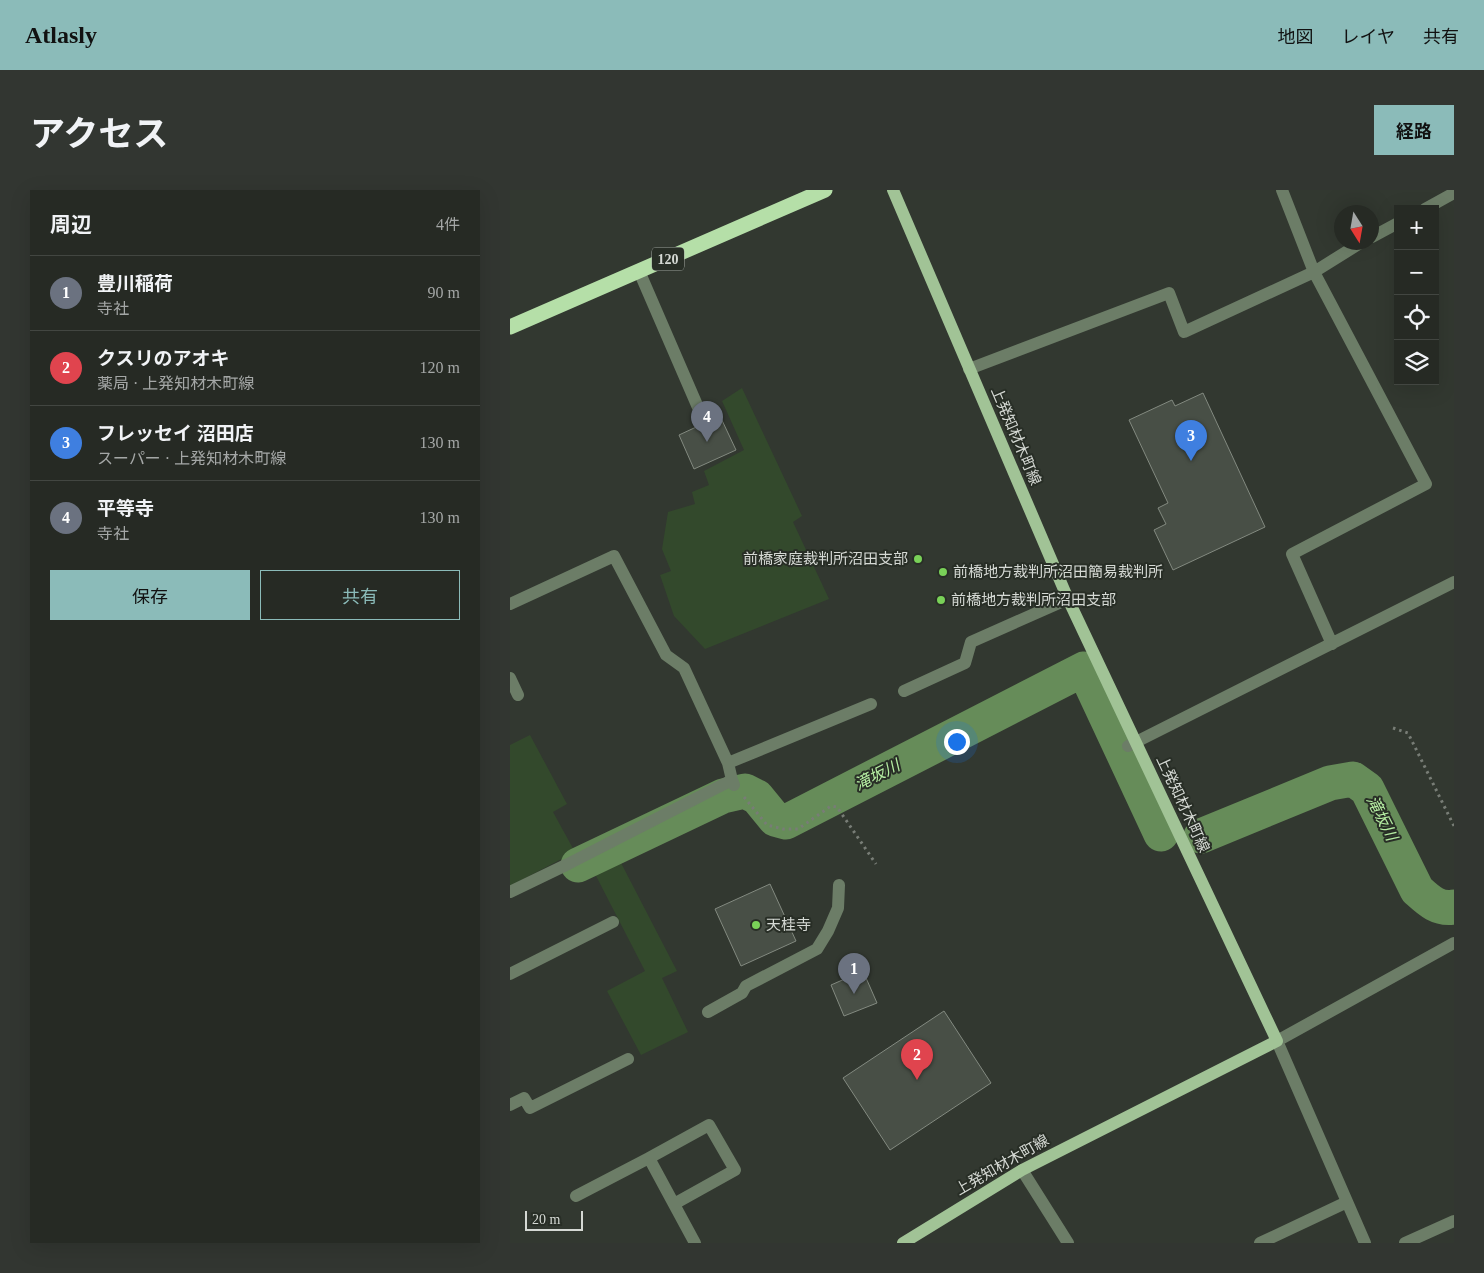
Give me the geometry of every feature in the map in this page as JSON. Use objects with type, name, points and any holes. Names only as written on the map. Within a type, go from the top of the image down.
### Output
[{"type":"highway","name":"120","points":[[510,327],[825,190]]},
{"type":"main road","name":"上発知材木町線","points":[[893,190],[1132,744],[1277,1041],[1022,1170],[904,1243]]},
{"type":"street","points":[[1282,190],[1314,272],[1426,484],[1292,554],[1332,644]]},
{"type":"street","points":[[1432,205],[1454,193]]},
{"type":"street","points":[[1379,233],[1394,225]]},
{"type":"street","points":[[969,369],[1169,293],[1184,332],[1314,272],[1349,250]]},
{"type":"street","points":[[639,271],[700,412]]},
{"type":"street","points":[[510,604],[614,556],[666,655],[684,668],[728,763],[732,783],[510,892]]},
{"type":"street","points":[[1132,744],[1453,585]]},
{"type":"street","points":[[904,690],[965,663],[971,642],[1068,599]]},
{"type":"street","points":[[510,678],[518,695]]},
{"type":"street","points":[[728,763],[871,704]]},
{"type":"street","points":[[708,1012],[742,994],[746,986],[817,949],[828,931],[838,908],[839,885]]},
{"type":"street","points":[[510,974],[613,922]]},
{"type":"street","points":[[1365,1243],[1277,1041],[1454,943]]},
{"type":"street","points":[[510,1105],[524,1098],[530,1108],[628,1059]]},
{"type":"street","points":[[576,1196],[709,1124],[735,1170],[674,1204]]},
{"type":"street","points":[[649,1158],[695,1243]]},
{"type":"street","points":[[1022,1170],[1068,1243]]},
{"type":"street","points":[[1260,1243],[1347,1202]]},
{"type":"street","points":[[1405,1243],[1454,1221]]},
{"type":"path","points":[[1393,728],[1408,733],[1454,826]]},
{"type":"path","points":[[746,800],[767,825],[783,829],[798,829],[831,806],[837,807],[876,864]]},
{"type":"green space","points":[[742,388],[802,516],[793,522],[829,599],[705,649],[674,616],[660,575],[671,571],[662,549],[668,512],[695,504],[692,492],[709,485],[704,471],[744,450],[722,401]]},
{"type":"green space","points":[[530,735],[567,804],[553,812],[575,852],[510,886],[510,745]]},
{"type":"green space","points":[[619,859],[677,971],[662,978],[688,1032],[641,1055],[607,991],[645,971],[594,872]]},
{"type":"building","points":[[1203,393],[1265,527],[1173,570],[1154,530],[1166,524],[1158,508],[1168,503],[1129,420],[1172,400],[1175,406]]},
{"type":"building","points":[[720,416],[736,450],[694,469],[679,435]]},
{"type":"building","name":"天桂寺","points":[[770,884],[796,941],[741,966],[715,909]]},
{"type":"building","points":[[863,971],[877,1003],[844,1016],[831,985]]},
{"type":"building","points":[[944,1011],[991,1083],[890,1150],[843,1078]]},
{"type":"waterway","name":"滝坂川","points":[[578,865],[723,796],[745,791],[757,797],[775,819],[786,822],[1084,669],[1161,834]]},
{"type":"waterway","name":"滝坂川","points":[[1201,836],[1330,783],[1353,779],[1367,789],[1417,890],[1438,906],[1454,907]]},
{"type":"place","name":"平等寺","points":[[707,442]]},
{"type":"place","name":"フレッセイ 沼田店","points":[[1191,461]]},
{"type":"place","name":"前橋家庭裁判所沼田支部","points":[[918,559]]},
{"type":"place","name":"前橋地方裁判所沼田簡易裁判所","points":[[943,572]]},
{"type":"place","name":"前橋地方裁判所沼田支部","points":[[941,600]]},
{"type":"place","name":"天桂寺","points":[[756,925]]},
{"type":"place","name":"豊川稲荷","points":[[854,994]]},
{"type":"place","name":"クスリのアオキ","points":[[917,1080]]}]
